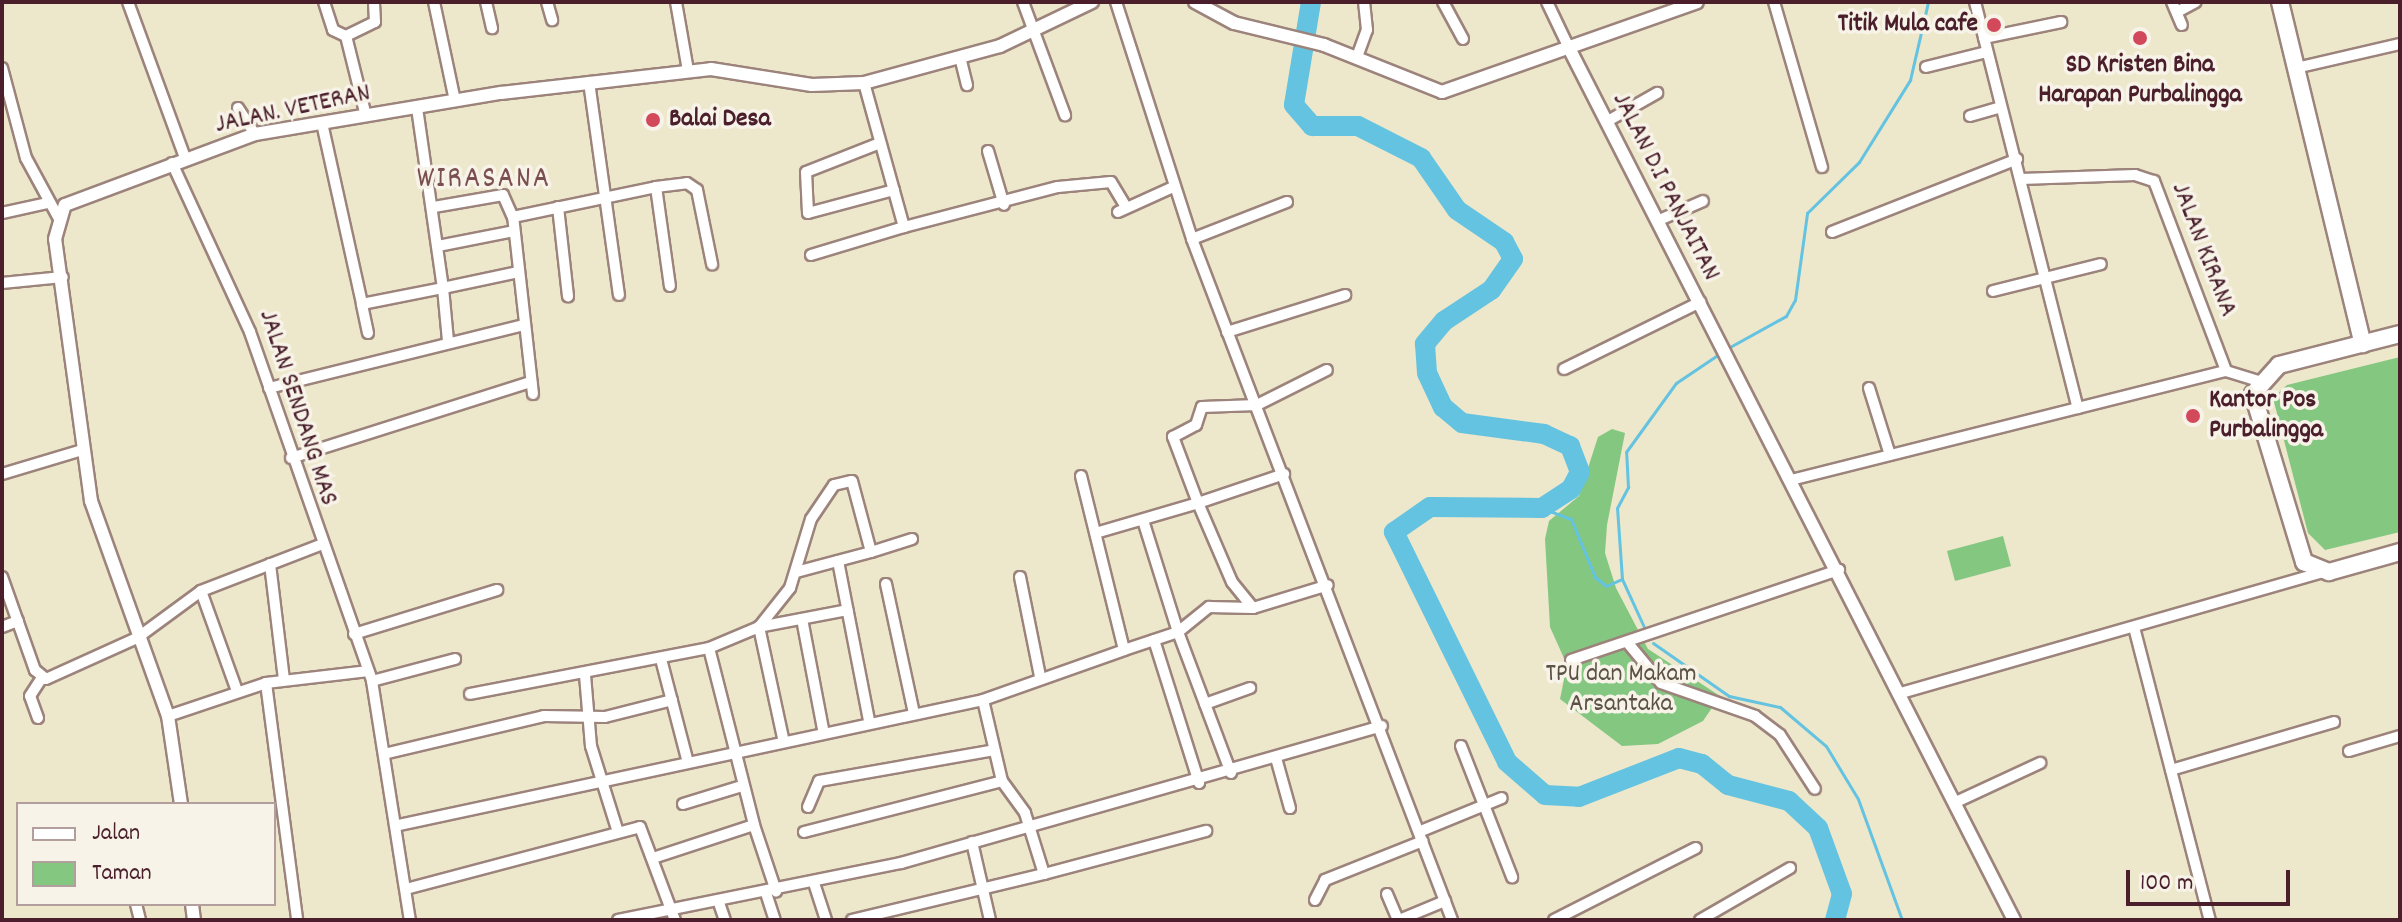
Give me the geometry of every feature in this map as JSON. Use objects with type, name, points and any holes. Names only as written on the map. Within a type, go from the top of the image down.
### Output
[{"type":"main road","points":[[2280,2],[2363,344]]},
{"type":"main road","points":[[2400,334],[2279,365],[2258,381],[2254,408],[2295,549],[2320,573],[2400,552]]},
{"type":"street","points":[[128,2],[185,158]]},
{"type":"street","points":[[324,2],[333,30],[346,36]]},
{"type":"street","points":[[346,36],[375,22],[374,2]]},
{"type":"street","points":[[434,2],[455,101]]},
{"type":"street","points":[[486,2],[492,28]]},
{"type":"street","points":[[547,2],[552,20]]},
{"type":"street","points":[[676,2],[688,71]]},
{"type":"street","points":[[1023,2],[1065,115]]},
{"type":"street","name":"JALAN. VETERAN","points":[[58,217],[79,197],[255,134],[455,101],[688,71],[864,83],[960,57],[1034,29],[1092,2]]},
{"type":"street","points":[[1116,2],[1192,239],[1382,726],[1452,920]]},
{"type":"street","points":[[1195,2],[1234,23],[1281,32],[1324,45],[1442,92],[1570,50],[1697,2]]},
{"type":"street","points":[[1357,57],[1367,30],[1364,2]]},
{"type":"street","points":[[1443,2],[1463,39]]},
{"type":"street","points":[[1547,2],[1570,50]]},
{"type":"street","points":[[1774,2],[1822,167]]},
{"type":"street","points":[[1975,2],[2078,408]]},
{"type":"street","points":[[2182,25],[2174,7],[2196,2]]},
{"type":"street","points":[[1984,38],[2061,22]]},
{"type":"street","points":[[346,36],[366,116]]},
{"type":"street","points":[[2296,68],[2400,44]]},
{"type":"street","name":"JALAN D.I PANJAITAN","points":[[1570,50],[1795,479],[2014,920]]},
{"type":"street","points":[[1926,67],[1987,52]]},
{"type":"street","points":[[960,57],[967,85]]},
{"type":"street","points":[[2,68],[2,84],[47,203],[58,217],[82,450],[101,542],[168,716],[181,802]]},
{"type":"street","points":[[589,82],[619,295]]},
{"type":"street","points":[[864,83],[904,227]]},
{"type":"street","points":[[1606,122],[1657,93]]},
{"type":"street","points":[[1970,116],[2001,107]]},
{"type":"street","points":[[238,108],[255,134]]},
{"type":"street","points":[[417,108],[434,207],[448,341]]},
{"type":"street","points":[[322,123],[368,333]]},
{"type":"street","points":[[880,143],[806,172],[808,213],[894,190]]},
{"type":"street","points":[[988,151],[1004,205]]},
{"type":"street","points":[[1832,232],[2017,159]]},
{"type":"street","name":"JALAN SENDANG MAS","points":[[172,163],[226,273],[269,388],[320,545],[370,676],[388,753],[410,920]]},
{"type":"street","name":"JALAN KIRANA","points":[[2021,179],[2135,175],[2154,181],[2226,371]]},
{"type":"street","points":[[811,255],[904,227],[1004,205],[1058,187],[1111,182],[1122,209],[1173,187]]},
{"type":"street","points":[[513,217],[604,194],[687,183],[697,190],[712,264]]},
{"type":"street","points":[[656,187],[670,286]]},
{"type":"street","points":[[434,207],[503,195],[513,217],[533,394]]},
{"type":"street","points":[[1657,221],[1703,201]]},
{"type":"street","points":[[1192,239],[1287,202]]},
{"type":"street","points":[[2,213],[47,203]]},
{"type":"street","points":[[558,207],[568,296]]},
{"type":"street","points":[[438,246],[514,231]]},
{"type":"street","points":[[1993,291],[2101,264]]},
{"type":"street","points":[[362,304],[518,272]]},
{"type":"street","points":[[2,283],[63,277]]},
{"type":"street","points":[[1227,332],[1345,295]]},
{"type":"street","points":[[1564,369],[1700,302]]},
{"type":"street","points":[[269,388],[448,341],[524,325]]},
{"type":"street","points":[[1253,608],[1232,582],[1198,503],[1174,433],[1196,425],[1205,406],[1257,405],[1327,370]]},
{"type":"street","points":[[1795,479],[2226,371],[2258,381]]},
{"type":"street","points":[[291,458],[531,382]]},
{"type":"street","points":[[1869,388],[1890,455]]},
{"type":"street","points":[[2,474],[82,450]]},
{"type":"street","points":[[1099,532],[1284,474]]},
{"type":"street","points":[[1081,476],[1099,532],[1124,650]]},
{"type":"street","points":[[783,738],[759,627],[796,572],[805,530],[842,480],[857,486],[871,552]]},
{"type":"street","points":[[1143,520],[1178,632],[1231,773]]},
{"type":"street","points":[[796,572],[912,539]]},
{"type":"street","points":[[38,718],[30,696],[41,679],[137,638],[201,591],[320,545]]},
{"type":"street","points":[[838,561],[869,720]]},
{"type":"street","points":[[270,564],[284,680]]},
{"type":"street","points":[[1571,660],[1839,570]]},
{"type":"street","points":[[1901,693],[2135,631],[2320,573]]},
{"type":"street","points":[[2,577],[41,679]]},
{"type":"street","points":[[1020,577],[1040,676]]},
{"type":"street","points":[[886,584],[914,713]]},
{"type":"street","points":[[399,825],[823,729],[983,700],[1040,676],[1178,632],[1209,607],[1253,608],[1328,585]]},
{"type":"street","points":[[354,634],[497,590]]},
{"type":"street","points":[[201,591],[237,691]]},
{"type":"street","points":[[470,694],[661,659],[709,648],[759,627],[847,610]]},
{"type":"street","points":[[802,619],[823,729]]},
{"type":"street","points":[[2,627],[18,621]]},
{"type":"street","points":[[2135,631],[2210,920]]},
{"type":"street","points":[[1154,640],[1199,783]]},
{"type":"street","points":[[1630,641],[1661,683],[1755,716],[1780,735],[1815,789]]},
{"type":"street","points":[[709,648],[771,892],[775,920]]},
{"type":"street","points":[[168,716],[266,683],[370,676],[455,659]]},
{"type":"street","points":[[661,659],[687,759]]},
{"type":"street","points":[[585,675],[598,778],[618,832]]},
{"type":"street","points":[[266,683],[297,920]]},
{"type":"street","points":[[1205,704],[1250,688]]},
{"type":"street","points":[[388,753],[544,716],[588,716],[672,700]]},
{"type":"street","points":[[983,700],[1002,781],[1030,828],[1044,874]]},
{"type":"street","points":[[2171,770],[2334,722]]},
{"type":"street","points":[[618,920],[670,907],[814,883],[1199,783],[1382,726]]},
{"type":"street","points":[[2349,751],[2400,736]]},
{"type":"street","points":[[1461,746],[1482,808],[1512,877]]},
{"type":"street","points":[[808,807],[819,781],[994,750]]},
{"type":"street","points":[[1276,758],[1290,808]]},
{"type":"street","points":[[1956,802],[2040,763]]},
{"type":"street","points":[[804,832],[1002,781]]},
{"type":"street","points":[[683,804],[742,786]]},
{"type":"street","points":[[1315,900],[1325,880],[1502,798]]},
{"type":"street","points":[[653,858],[754,825]]},
{"type":"street","points":[[406,889],[641,827],[675,920]]},
{"type":"street","points":[[852,920],[1206,831]]},
{"type":"street","points":[[972,842],[990,920]]},
{"type":"street","points":[[1554,920],[1696,848]]},
{"type":"street","points":[[1700,920],[1790,868]]},
{"type":"street","points":[[814,883],[826,920]]},
{"type":"street","points":[[1387,894],[1399,920],[1445,901]]},
{"type":"street","points":[[718,900],[725,920]]},
{"type":"green space","points":[[2400,357],[2400,532],[2325,550],[2308,533],[2273,398],[2287,385]]},
{"type":"green space","name":"TPU dan Makam Arsantaka","points":[[1612,429],[1625,433],[1607,525],[1605,553],[1616,588],[1648,649],[1720,696],[1703,721],[1658,744],[1622,746],[1560,699],[1567,665],[1550,627],[1545,539],[1549,521],[1579,496],[1598,437]]},
{"type":"green space","points":[[2003,536],[2011,566],[1955,581],[1947,551]]},
{"type":"waterway","points":[[1311,2],[1294,105],[1312,126],[1358,126],[1421,158],[1457,210],[1504,242],[1513,259],[1491,290],[1444,321],[1425,344],[1427,373],[1443,407],[1462,423],[1544,434],[1570,446],[1580,472],[1571,489],[1542,508],[1430,507],[1394,532],[1507,762],[1545,795],[1579,797],[1679,758],[1702,764],[1728,785],[1789,801],[1818,828],[1842,894],[1835,920]]},
{"type":"waterway","points":[[1728,348],[1786,316],[1795,300],[1807,213],[1859,162],[1910,80],[1928,2]]},
{"type":"waterway","points":[[1644,627],[1622,579],[1617,508],[1628,487],[1626,452],[1676,383],[1722,352]]},
{"type":"waterway","points":[[1542,508],[1571,519],[1595,577],[1606,586],[1622,579]]},
{"type":"waterway","points":[[1653,643],[1729,696],[1780,707],[1826,746],[1858,799],[1902,920]]},
{"type":"place","name":"Titik Mula cafe","points":[[1994,25]]},
{"type":"place","name":"SD Kristen Bina Harapan Purbalingga","points":[[2140,38]]},
{"type":"place","name":"Balai Desa","points":[[653,120]]},
{"type":"place","name":"Kantor Pos Purbalingga","points":[[2193,416]]},
{"type":"district","name":"WIRASANA","points":[[484,181]]}]
